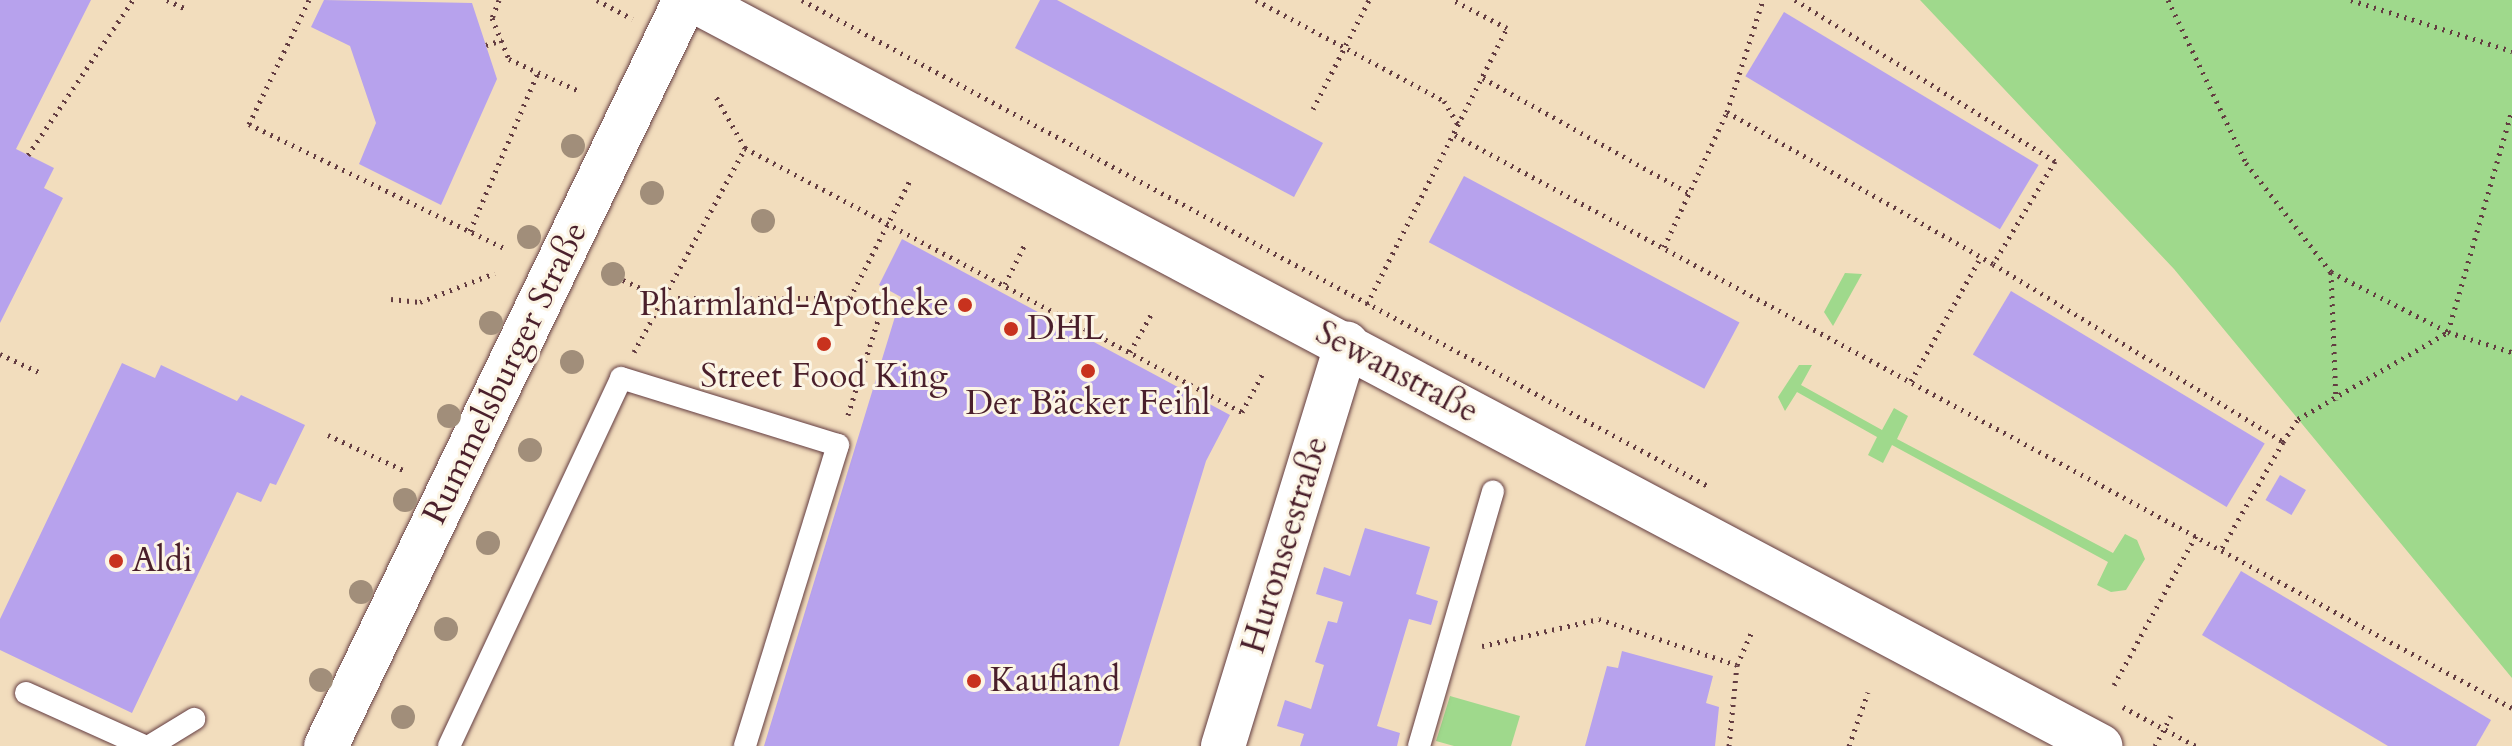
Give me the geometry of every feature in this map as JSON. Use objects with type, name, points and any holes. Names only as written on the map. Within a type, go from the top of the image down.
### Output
[{"type":"street","name":"Rummelsburger Straße","points":[[326,746],[685,0]]},
{"type":"street","name":"Sewanstraße","points":[[693,0],[1347,344],[2100,746]]},
{"type":"street","name":"Huronseestraße","points":[[1223,746],[1347,344]]},
{"type":"lane","points":[[449,746],[621,378],[838,445],[745,746]]},
{"type":"lane","points":[[1419,746],[1493,492]]},
{"type":"lane","points":[[26,693],[147,746],[194,719]]},
{"type":"path","points":[[28,155],[133,0]]},
{"type":"path","points":[[167,0],[186,9]]},
{"type":"path","points":[[309,0],[249,124],[506,249]]},
{"type":"path","points":[[499,0],[492,18],[509,59],[579,91]]},
{"type":"path","points":[[802,0],[1718,491]]},
{"type":"path","points":[[1256,0],[1444,101],[1459,126]]},
{"type":"path","points":[[1313,109],[1369,0]]},
{"type":"path","points":[[1377,287],[1507,28],[1453,0]]},
{"type":"path","points":[[1664,247],[1727,112],[1763,0]]},
{"type":"path","points":[[1795,0],[2055,161],[1993,264]]},
{"type":"path","points":[[2168,0],[2246,163],[2331,272],[2448,332],[2512,352]]},
{"type":"path","points":[[2351,0],[2512,51]]},
{"type":"path","points":[[486,45],[502,40]]},
{"type":"path","points":[[470,231],[538,72]]},
{"type":"path","points":[[1483,78],[1689,193]]},
{"type":"path","points":[[714,93],[745,148],[1242,412],[1264,371]]},
{"type":"path","points":[[2221,550],[2298,419],[2336,400],[2448,332],[2512,110]]},
{"type":"path","points":[[1727,112],[1993,264],[2283,442]]},
{"type":"path","points":[[1455,135],[2512,708]]},
{"type":"path","points":[[621,378],[745,148]]},
{"type":"path","points":[[850,298],[910,180]]},
{"type":"path","points":[[1005,285],[1026,242]]},
{"type":"path","points":[[1911,381],[1981,257]]},
{"type":"path","points":[[2331,272],[2336,400]]},
{"type":"path","points":[[391,299],[420,302],[495,273]]},
{"type":"path","points":[[623,280],[662,298],[850,298],[880,314],[838,445]]},
{"type":"path","points":[[1130,352],[1153,311]]},
{"type":"path","points":[[0,354],[43,374]]},
{"type":"path","points":[[328,435],[403,470]]},
{"type":"path","points":[[2114,685],[2196,535]]},
{"type":"path","points":[[1446,654],[1599,619],[1737,665]]},
{"type":"path","points":[[1729,746],[1737,665],[1753,629]]},
{"type":"path","points":[[1849,746],[1868,692]]},
{"type":"path","points":[[2109,699],[2196,746]]},
{"type":"path","points":[[2155,746],[2171,716]]},
{"type":"green space","points":[[1920,0],[2512,0],[2512,678],[2174,269]]},
{"type":"green space","points":[[1845,273],[1862,274],[1833,326],[1824,312]]},
{"type":"green space","points":[[1799,365],[1812,365],[1801,385],[1882,430],[1894,408],[1908,416],[1897,439],[2113,553],[2125,534],[2137,540],[2145,559],[2126,590],[2111,592],[2097,585],[2108,562],[1892,445],[1883,463],[1868,455],[1877,437],[1797,392],[1785,411],[1778,397]]},
{"type":"green space","points":[[1450,696],[1520,716],[1511,746],[1454,746],[1436,741]]},
{"type":"building","points":[[0,0],[91,0],[16,149],[54,168],[44,188],[63,198],[0,323]]},
{"type":"building","points":[[324,0],[472,3],[497,79],[441,205],[359,164],[376,123],[350,46],[311,27]]},
{"type":"building","points":[[1040,0],[1057,0],[1323,143],[1294,197],[1015,48]]},
{"type":"building","points":[[1784,12],[2039,165],[2000,229],[1745,76]]},
{"type":"building","points":[[1464,176],[1739,322],[1704,389],[1429,242]]},
{"type":"building","points":[[902,239],[1230,415],[1206,461],[1119,746],[764,746],[901,297],[879,285]]},
{"type":"building","points":[[2011,291],[2265,443],[2227,507],[1973,354]]},
{"type":"building","name":"Aldi","points":[[122,363],[155,378],[161,365],[237,401],[241,395],[305,425],[276,485],[270,483],[261,502],[237,492],[132,713],[0,650],[0,619]]},
{"type":"building","points":[[2280,475],[2306,490],[2291,515],[2266,500]]},
{"type":"building","points":[[1365,528],[1430,547],[1416,594],[1438,601],[1431,625],[1409,619],[1377,726],[1400,733],[1397,746],[1300,746],[1304,734],[1277,726],[1285,700],[1311,709],[1324,665],[1315,662],[1328,621],[1337,623],[1343,602],[1316,594],[1324,567],[1350,576]]},
{"type":"building","points":[[2241,571],[2491,720],[2476,746],[2388,746],[2202,635]]},
{"type":"building","points":[[1622,651],[1713,676],[1706,703],[1719,707],[1715,746],[1585,746],[1607,666],[1618,668]]},
{"type":"place","name":"Pharmland-Apotheke","points":[[965,305]]},
{"type":"place","name":"DHL","points":[[1011,329]]},
{"type":"place","name":"Street Food King","points":[[824,344]]},
{"type":"place","name":"Der Bäcker Feihl","points":[[1088,371]]},
{"type":"place","name":"Aldi","points":[[116,561]]},
{"type":"place","name":"Kaufland","points":[[974,681]]}]
